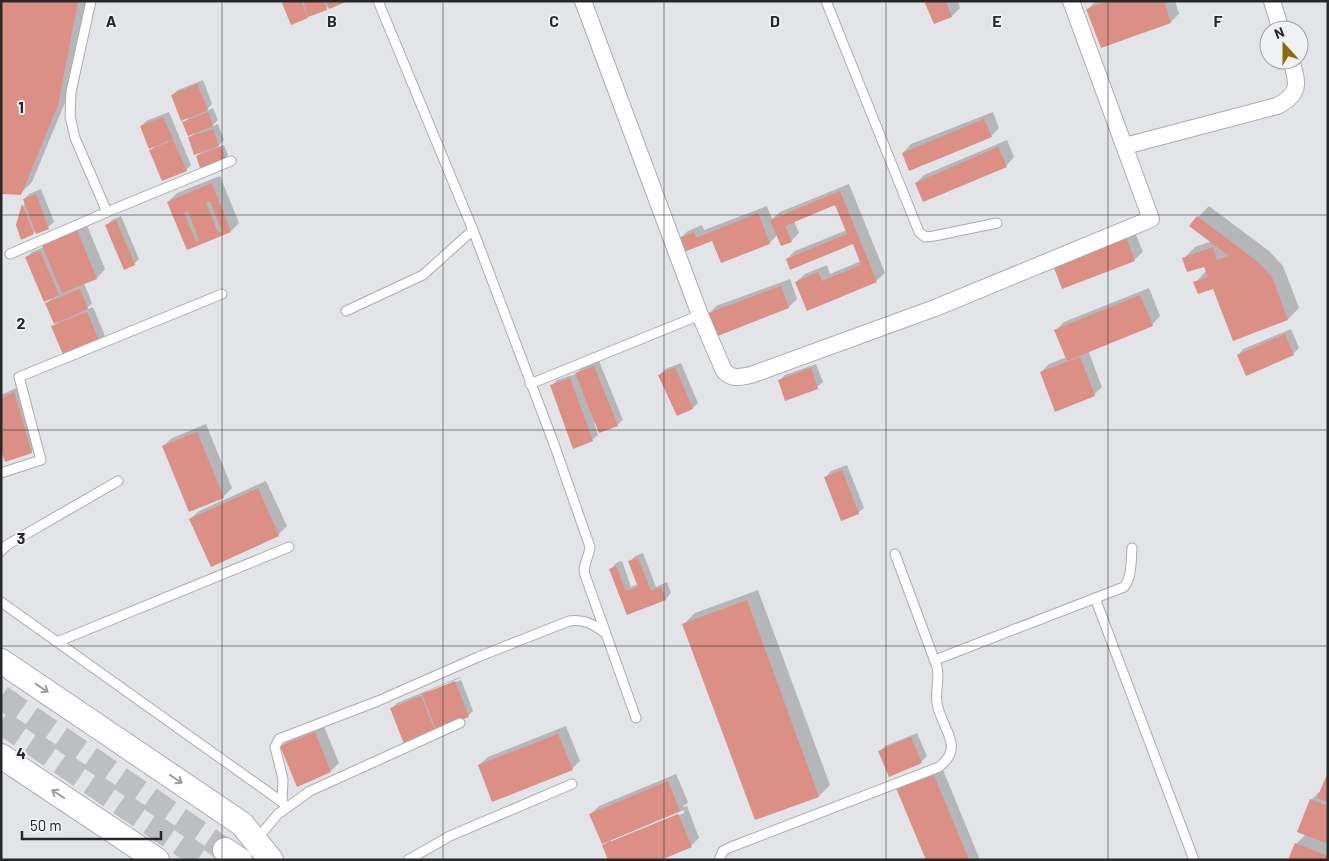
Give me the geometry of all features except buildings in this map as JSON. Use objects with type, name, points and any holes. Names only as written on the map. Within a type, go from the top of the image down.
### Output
[{"type":"main road","points":[[1,661],[242,824],[271,860]]},
{"type":"main road","points":[[1,756],[157,860]]},
{"type":"street","points":[[583,1],[700,315],[724,371],[729,376],[736,378],[751,375],[935,308],[1151,219],[1071,1]]},
{"type":"street","points":[[1272,1],[1278,20]]},
{"type":"street","points":[[1125,146],[1277,106],[1288,101],[1294,93],[1297,83],[1294,70]]},
{"type":"lane","points":[[90,1],[71,92],[70,116],[75,138],[107,212]]},
{"type":"lane","points":[[378,1],[473,230],[554,444],[589,542],[590,553],[584,564],[584,570],[636,718]]},
{"type":"lane","points":[[826,1],[919,232],[926,237],[997,223]]},
{"type":"lane","points":[[10,254],[107,212],[232,162]]},
{"type":"lane","points":[[346,311],[423,275],[473,230]]},
{"type":"lane","points":[[1,473],[42,460],[19,377],[222,294]]},
{"type":"lane","points":[[530,384],[700,315]]},
{"type":"lane","points":[[1,551],[7,545],[118,481]]},
{"type":"lane","points":[[57,642],[289,547]]},
{"type":"lane","points":[[935,660],[1124,587],[1128,582],[1132,548]]},
{"type":"lane","points":[[719,860],[723,851],[731,846],[939,767],[952,753],[951,742],[938,706],[939,677],[935,660],[895,554]]},
{"type":"lane","points":[[1095,598],[1194,860]]},
{"type":"lane","points":[[1,602],[284,805]]},
{"type":"lane","points":[[284,805],[283,780],[274,747],[279,739],[378,701],[478,657],[569,621],[580,619],[586,621],[605,633]]},
{"type":"lane","points":[[256,840],[284,805],[310,791],[460,723]]},
{"type":"lane","points":[[408,860],[450,836],[572,784]]},
{"type":"tunnel","points":[[1,697],[225,850]]},
{"type":"tunnel","points":[[1,722],[204,860]]}]
